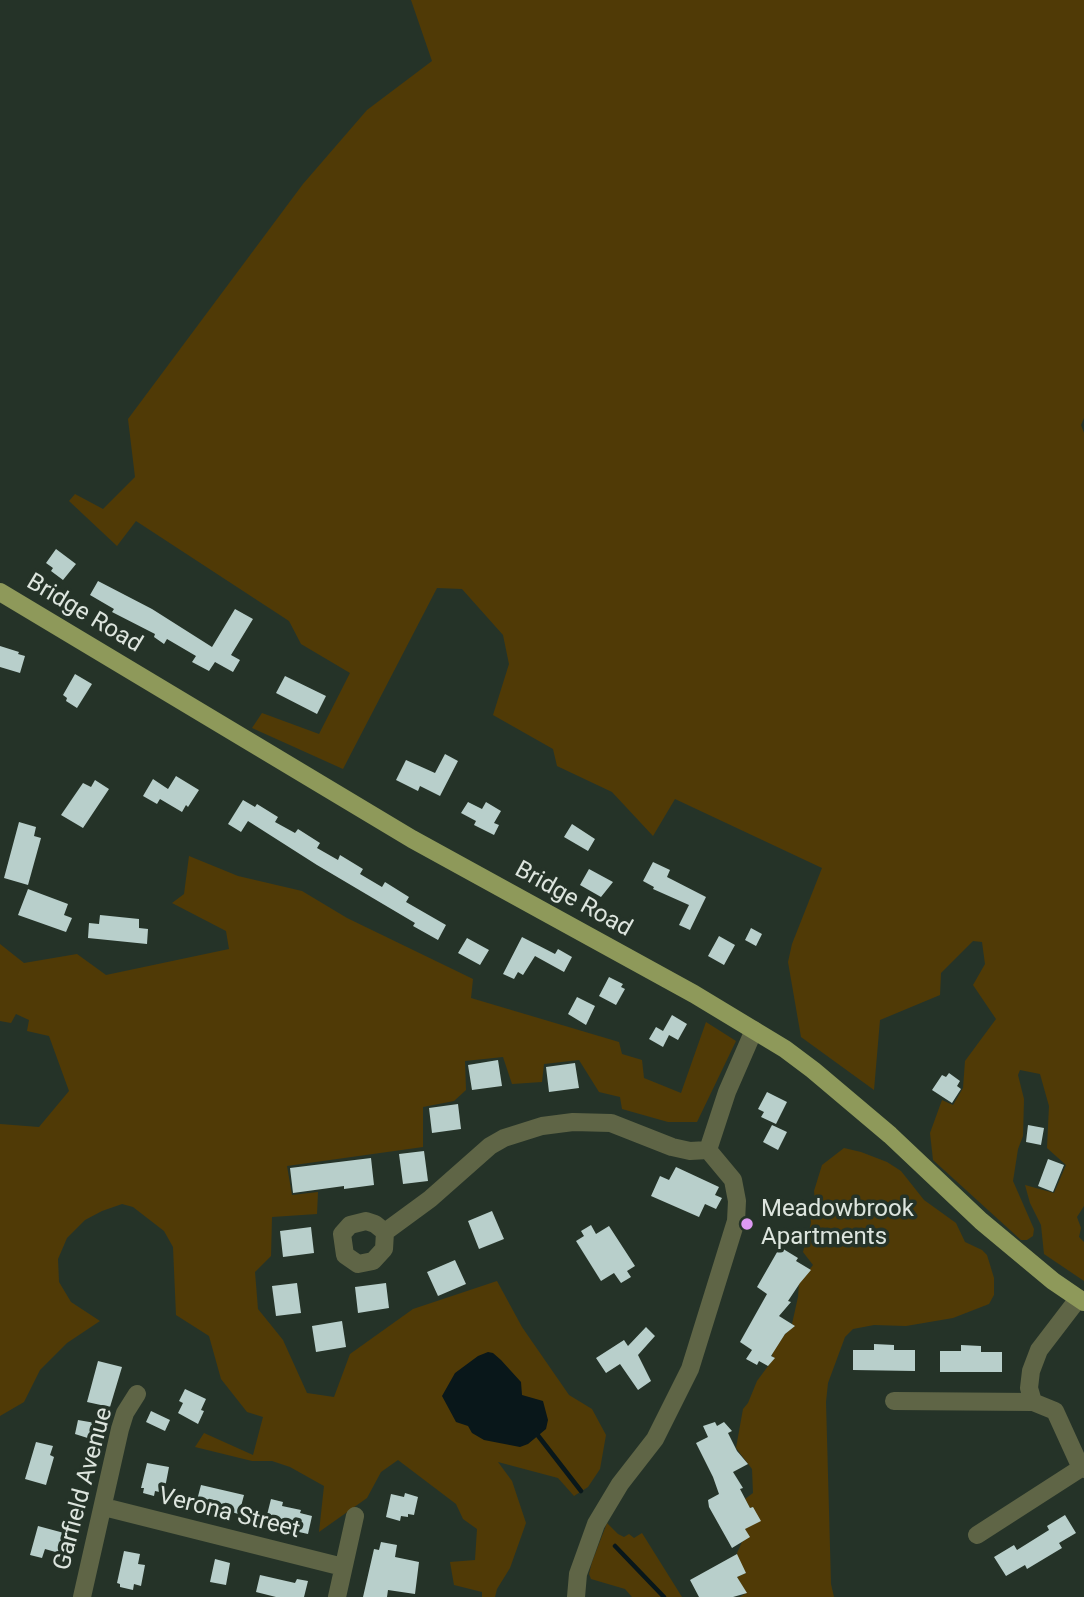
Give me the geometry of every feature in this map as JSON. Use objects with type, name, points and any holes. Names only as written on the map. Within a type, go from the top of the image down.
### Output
[{"type":"main road","name":"Bridge Road","points":[[0,592],[412,839],[754,1030],[804,1063],[848,1099],[981,1221],[1081,1301]]},
{"type":"street","points":[[708,1150],[727,1092],[754,1030]]},
{"type":"street","points":[[385,1232],[424,1204],[490,1146],[504,1138],[542,1126],[573,1122],[611,1123],[672,1147],[691,1151],[708,1150]]},
{"type":"street","points":[[576,1597],[578,1574],[596,1524],[620,1484],[655,1439],[686,1379],[736,1221],[737,1201],[733,1180],[708,1150]]},
{"type":"street","points":[[1033,1402],[1030,1380],[1040,1350],[1081,1301]]},
{"type":"street","name":"Garfield Avenue","points":[[82,1597],[120,1429],[125,1413],[137,1394]]},
{"type":"street","points":[[894,1401],[1033,1402],[1055,1411],[1082,1469],[977,1535]]},
{"type":"street","name":"Verona Street","points":[[104,1507],[343,1567]]},
{"type":"street","points":[[337,1597],[355,1516]]},
{"type":"shaded area","points":[[411,0],[1084,0],[1084,418],[1081,425],[1084,433],[1084,1206],[1077,1217],[1081,1228],[1079,1237],[1084,1242],[1084,1281],[1044,1254],[1041,1225],[1025,1185],[1054,1193],[1066,1165],[1047,1148],[1049,1106],[1040,1074],[1020,1070],[1018,1075],[1024,1099],[1023,1136],[1013,1181],[1034,1229],[1033,1236],[1021,1240],[933,1160],[930,1133],[942,1100],[953,1105],[963,1088],[965,1061],[996,1019],[973,985],[985,964],[982,942],[973,941],[941,973],[940,995],[880,1020],[874,1090],[801,1037],[788,962],[792,944],[822,868],[675,799],[653,836],[612,792],[557,766],[553,749],[493,715],[509,664],[503,635],[462,589],[437,588],[343,769],[252,728],[262,713],[319,734],[350,673],[301,644],[289,621],[136,521],[117,546],[69,501],[75,494],[103,509],[135,477],[128,419],[303,184],[367,110],[432,61]]},
{"type":"shaded area","points":[[189,856],[238,876],[302,891],[347,918],[473,979],[471,998],[619,1042],[622,1054],[642,1060],[644,1078],[681,1093],[706,1022],[736,1041],[697,1122],[668,1122],[622,1109],[620,1097],[599,1092],[579,1060],[544,1064],[542,1082],[512,1084],[503,1057],[465,1061],[466,1090],[454,1101],[423,1107],[423,1147],[287,1166],[292,1195],[318,1192],[317,1214],[272,1217],[271,1256],[255,1272],[258,1309],[283,1340],[307,1393],[334,1397],[350,1354],[413,1309],[497,1281],[522,1327],[569,1395],[592,1409],[606,1435],[600,1469],[588,1487],[574,1496],[558,1478],[498,1462],[512,1481],[526,1523],[510,1568],[495,1597],[482,1597],[482,1592],[454,1585],[450,1562],[475,1560],[477,1529],[463,1519],[456,1504],[398,1460],[381,1472],[367,1498],[319,1532],[324,1486],[290,1467],[272,1461],[252,1461],[195,1447],[204,1433],[253,1455],[263,1417],[247,1412],[221,1379],[209,1336],[176,1315],[173,1247],[164,1231],[133,1207],[122,1204],[102,1211],[85,1220],[67,1238],[58,1259],[59,1282],[71,1302],[100,1321],[67,1343],[40,1370],[24,1402],[0,1416],[0,1124],[39,1127],[69,1091],[49,1036],[27,1031],[29,1020],[16,1014],[11,1023],[0,1021],[0,944],[24,963],[77,954],[106,975],[229,949],[226,931],[172,903],[184,894]]},
{"type":"shaded area","points":[[844,1148],[887,1162],[901,1171],[924,1200],[956,1223],[965,1242],[987,1255],[994,1278],[994,1295],[989,1304],[953,1318],[906,1326],[874,1325],[853,1329],[845,1337],[828,1383],[826,1402],[831,1584],[834,1597],[740,1597],[746,1593],[737,1577],[746,1573],[738,1561],[737,1553],[742,1542],[749,1537],[745,1529],[753,1507],[750,1508],[745,1499],[753,1493],[752,1469],[736,1448],[743,1409],[757,1381],[774,1358],[773,1352],[794,1326],[792,1324],[799,1283],[813,1265],[803,1252],[811,1223],[814,1191],[822,1165]]},
{"type":"shaded area","points":[[488,1352],[501,1360],[521,1382],[522,1395],[543,1401],[548,1420],[546,1429],[528,1444],[520,1447],[484,1440],[472,1433],[468,1426],[456,1422],[442,1396],[455,1373]]},
{"type":"shaded area","points":[[607,1523],[624,1537],[629,1534],[634,1538],[642,1533],[682,1597],[632,1597],[625,1589],[591,1579],[589,1574],[592,1562]]},
{"type":"building","points":[[56,549],[76,564],[63,580],[51,571],[53,568],[46,563]]},
{"type":"building","points":[[98,581],[152,609],[212,647],[235,609],[253,619],[231,655],[240,660],[233,672],[215,662],[209,671],[192,662],[196,656],[167,639],[164,644],[154,637],[155,634],[112,612],[114,609],[90,595]]},
{"type":"building","points":[[0,646],[25,656],[20,673],[0,667]]},
{"type":"building","points":[[75,674],[92,684],[77,708],[66,701],[67,698],[63,695]]},
{"type":"building","points":[[285,676],[326,696],[317,714],[276,693]]},
{"type":"building","points":[[445,754],[458,761],[440,796],[420,786],[418,791],[396,780],[406,760],[435,773]]},
{"type":"building","points":[[176,776],[199,790],[182,812],[160,799],[157,804],[143,796],[153,779],[168,789]]},
{"type":"building","points":[[95,780],[109,789],[83,828],[61,815],[83,783],[91,787]]},
{"type":"building","points":[[243,800],[255,807],[257,804],[278,817],[275,822],[295,833],[298,829],[320,843],[317,848],[338,860],[340,855],[363,869],[360,874],[382,887],[385,882],[409,897],[406,902],[446,925],[438,940],[413,926],[415,923],[248,821],[241,832],[228,824]]},
{"type":"building","points":[[468,802],[482,809],[486,802],[501,811],[494,823],[499,825],[494,835],[474,825],[476,821],[461,813]]},
{"type":"building","points":[[19,822],[36,827],[34,836],[41,838],[28,885],[4,878]]},
{"type":"building","points":[[572,824],[595,839],[588,851],[564,837]]},
{"type":"building","points":[[653,862],[670,870],[667,877],[706,897],[690,930],[679,925],[689,905],[653,889],[654,887],[643,881]]},
{"type":"building","points":[[589,869],[613,882],[601,897],[580,885]]},
{"type":"building","points":[[28,889],[68,904],[64,915],[72,918],[66,932],[18,915]]},
{"type":"building","points":[[100,915],[139,919],[139,928],[148,929],[147,944],[88,938],[89,923],[99,924]]},
{"type":"building","points":[[751,928],[762,934],[756,946],[745,940]]},
{"type":"building","points":[[719,936],[735,945],[724,965],[708,956]]},
{"type":"building","points":[[522,937],[555,954],[558,949],[572,957],[564,972],[535,956],[523,975],[518,972],[514,979],[503,974]]},
{"type":"building","points":[[467,938],[489,950],[480,965],[458,953]]},
{"type":"building","points":[[609,977],[623,984],[621,987],[625,989],[616,1005],[599,996]]},
{"type":"building","points":[[577,997],[595,1006],[586,1025],[568,1014]]},
{"type":"building","points":[[672,1015],[687,1024],[678,1040],[669,1035],[663,1047],[649,1039],[656,1027],[663,1031]]},
{"type":"building","points":[[498,1060],[502,1086],[472,1090],[468,1065]]},
{"type":"building","points":[[575,1063],[579,1088],[549,1092],[546,1067]]},
{"type":"building","points":[[949,1073],[960,1081],[957,1086],[961,1089],[952,1103],[932,1090],[942,1075],[946,1077]]},
{"type":"building","points":[[767,1092],[787,1102],[776,1124],[761,1117],[764,1112],[758,1109]]},
{"type":"building","points":[[458,1104],[461,1129],[432,1133],[429,1108]]},
{"type":"building","points":[[772,1125],[787,1132],[778,1150],[763,1142]]},
{"type":"building","points":[[1028,1125],[1044,1128],[1041,1145],[1026,1142]]},
{"type":"building","points":[[424,1151],[428,1181],[403,1184],[399,1154]]},
{"type":"building","points":[[371,1158],[374,1185],[293,1193],[290,1168]]},
{"type":"building","points":[[1048,1159],[1064,1165],[1053,1192],[1038,1186]]},
{"type":"building","points":[[676,1167],[719,1187],[715,1195],[722,1198],[716,1209],[705,1204],[699,1217],[651,1196],[660,1176],[669,1180]]},
{"type":"building","points":[[492,1211],[504,1239],[479,1249],[468,1221]]},
{"type":"building","points":[[591,1225],[596,1234],[609,1226],[635,1266],[627,1271],[631,1277],[621,1283],[614,1273],[601,1281],[576,1241],[584,1236],[581,1231]]},
{"type":"building","points":[[311,1227],[314,1253],[283,1257],[280,1231]]},
{"type":"building","points":[[780,1247],[811,1270],[779,1316],[795,1326],[785,1334],[771,1356],[775,1358],[768,1366],[759,1361],[757,1365],[746,1359],[752,1350],[740,1342],[767,1294],[757,1287]]},
{"type":"building","points":[[455,1260],[466,1284],[438,1296],[427,1272]]},
{"type":"building","points":[[297,1283],[301,1313],[276,1316],[272,1286]]},
{"type":"building","points":[[386,1283],[389,1308],[358,1313],[355,1287]]},
{"type":"building","points":[[342,1321],[346,1347],[316,1352],[312,1326]]},
{"type":"building","points":[[646,1327],[655,1336],[638,1355],[651,1381],[638,1390],[620,1364],[606,1373],[596,1358],[624,1340],[628,1346]]},
{"type":"building","points":[[874,1344],[894,1345],[894,1350],[915,1350],[915,1371],[853,1370],[853,1350],[874,1350]]},
{"type":"building","points":[[961,1345],[981,1346],[981,1352],[1002,1352],[1002,1372],[940,1372],[940,1351],[961,1351]]},
{"type":"building","points":[[98,1361],[122,1367],[110,1407],[87,1402]]},
{"type":"building","points":[[185,1389],[206,1399],[198,1424],[178,1413],[183,1403],[179,1401]]},
{"type":"building","points":[[151,1411],[170,1420],[165,1431],[146,1422]]},
{"type":"building","points":[[78,1420],[101,1424],[97,1441],[75,1434]]},
{"type":"building","points":[[715,1422],[717,1426],[724,1422],[732,1431],[728,1433],[737,1451],[748,1464],[733,1472],[743,1488],[740,1489],[750,1508],[753,1507],[761,1521],[745,1529],[750,1537],[732,1548],[709,1507],[708,1500],[719,1494],[696,1443],[708,1437],[703,1426]]},
{"type":"building","points":[[36,1442],[53,1446],[50,1455],[54,1457],[46,1485],[25,1479]]},
{"type":"building","points":[[147,1463],[169,1467],[164,1493],[155,1491],[154,1496],[143,1493],[144,1488],[141,1488]]},
{"type":"building","points":[[201,1485],[244,1495],[239,1514],[196,1504]]},
{"type":"building","points":[[405,1493],[418,1497],[414,1515],[401,1516],[400,1521],[386,1517],[391,1494],[404,1497]]},
{"type":"building","points":[[271,1499],[283,1502],[282,1506],[301,1510],[300,1513],[312,1516],[308,1534],[264,1527]]},
{"type":"building","points":[[1065,1515],[1076,1533],[1059,1543],[1062,1548],[1027,1569],[1025,1565],[1006,1576],[994,1557],[1014,1545],[1017,1550],[1049,1530],[1047,1526]]},
{"type":"building","points":[[38,1526],[64,1533],[59,1553],[45,1549],[42,1558],[30,1555]]},
{"type":"building","points":[[381,1542],[397,1545],[395,1557],[419,1562],[415,1594],[388,1590],[387,1597],[363,1597],[374,1549],[379,1550]]},
{"type":"building","points":[[124,1551],[140,1554],[138,1564],[145,1565],[141,1586],[134,1584],[133,1590],[120,1587],[117,1583]]},
{"type":"building","points":[[737,1554],[746,1573],[737,1577],[747,1593],[733,1597],[699,1597],[690,1580]]},
{"type":"building","points":[[215,1559],[230,1563],[226,1585],[210,1582]]},
{"type":"building","points":[[260,1575],[295,1583],[297,1579],[308,1581],[304,1597],[276,1597],[256,1592]]},
{"type":"waterway","points":[[536,1433],[581,1491]]},
{"type":"waterway","points":[[615,1546],[664,1597]]},
{"type":"place","name":"Meadowbrook Apartments","points":[[747,1224]]}]
